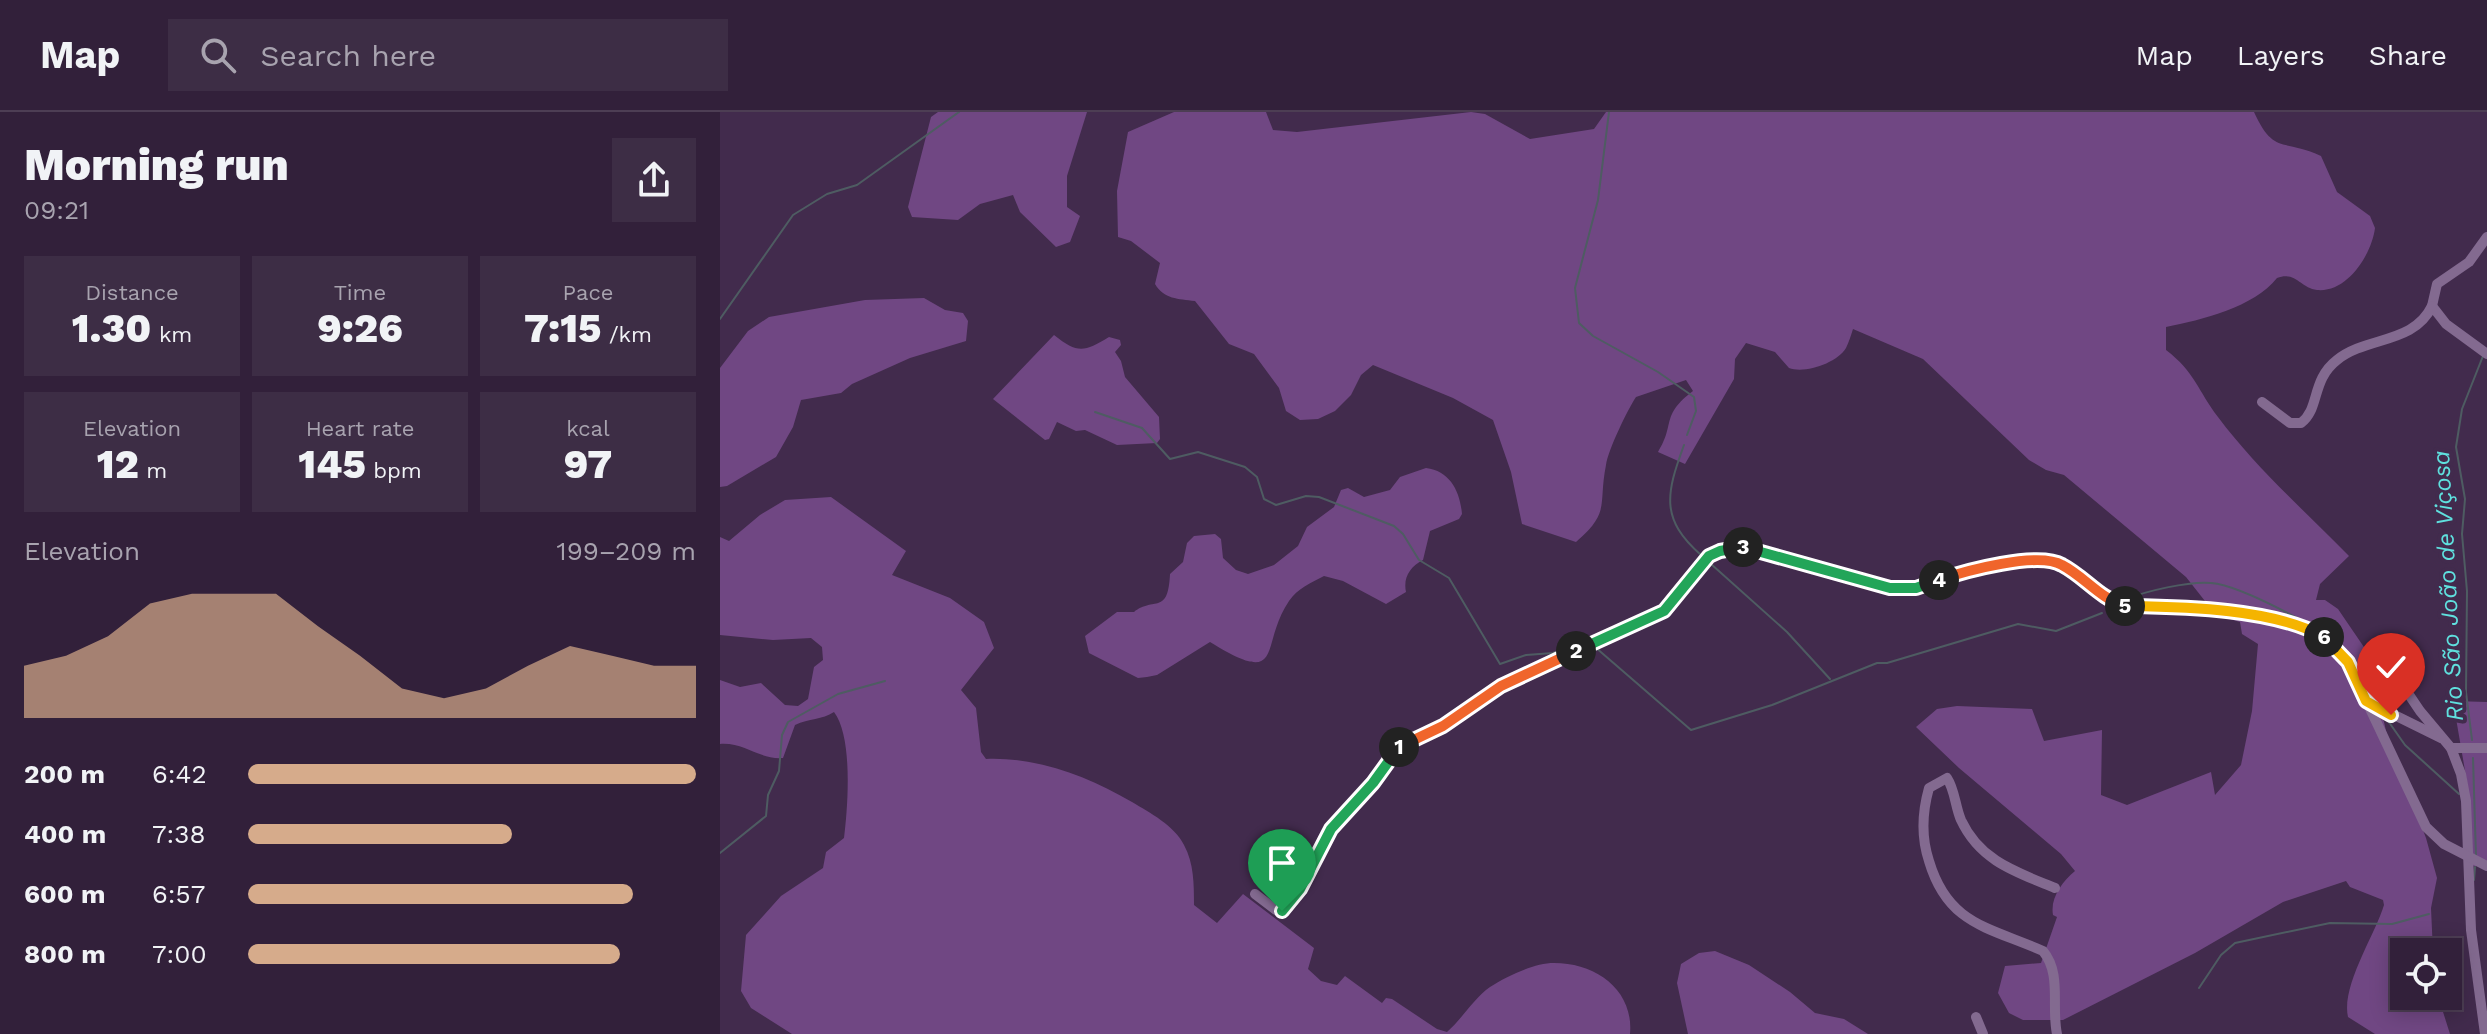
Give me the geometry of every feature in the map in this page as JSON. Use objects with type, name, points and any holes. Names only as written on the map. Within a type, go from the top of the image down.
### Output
[{"type":"street","points":[[2262,402],[2290,423],[2301,423],[2310,414],[2318,382],[2335,361],[2352,351],[2403,334],[2423,321],[2432,306],[2437,284],[2469,262],[2487,237]]},
{"type":"street","points":[[2432,306],[2446,324],[2484,351]]},
{"type":"street","points":[[1255,894],[1276,910],[1287,908],[1331,829],[1373,783],[1401,745],[1436,731],[1501,686],[1621,628],[1655,616],[1678,597],[1709,556],[1734,548],[1760,550],[1802,566],[1898,589],[1916,588],[1955,575],[2021,560],[2055,561],[2106,599],[2125,606],[2218,610],[2312,630],[2336,647],[2348,662],[2426,827],[2444,844],[2477,861]]},
{"type":"street","points":[[2389,665],[2451,748],[2461,774],[2477,861],[2474,958],[2485,1034]]},
{"type":"street","points":[[2366,701],[2443,739]]},
{"type":"street","points":[[2451,748],[2487,748]]},
{"type":"street","points":[[2461,774],[2466,748]]},
{"type":"street","points":[[2055,888],[2000,865],[1981,851],[1960,819],[1947,778],[1929,788],[1923,834],[1929,864],[1943,897],[1953,909],[1976,924],[2043,951],[2055,974],[2057,1034]]},
{"type":"street","points":[[1976,1017],[1983,1034]]},
{"type":"shaded area","points":[[938,112],[1087,112],[1067,176],[1067,207],[1080,216],[1070,242],[1056,247],[1020,212],[1013,195],[980,204],[958,220],[912,217],[908,207],[931,117]]},
{"type":"shaded area","points":[[1174,112],[1266,112],[1273,130],[1297,132],[1471,112],[1485,114],[1530,139],[1594,129],[1606,112],[2254,112],[2274,141],[2321,156],[2337,192],[2370,216],[2375,228],[2369,249],[2356,270],[2339,285],[2328,289],[2311,289],[2294,278],[2277,278],[2255,297],[2241,304],[2211,316],[2166,327],[2166,350],[2190,374],[2218,417],[2248,454],[2349,556],[2320,584],[2316,600],[2325,600],[2338,609],[2368,653],[2387,735],[2426,838],[2437,878],[2431,908],[2432,938],[2390,938],[2390,1010],[2442,1010],[2450,1034],[2375,1034],[2348,1017],[2349,991],[2384,905],[2383,900],[2350,887],[2346,881],[2283,902],[2195,953],[2063,1020],[2023,1020],[2009,1013],[1998,993],[2005,966],[2041,963],[2057,917],[2053,915],[2055,897],[2075,871],[2061,854],[1959,768],[1916,727],[1937,709],[1957,706],[2032,709],[2044,741],[2102,730],[2101,795],[2127,805],[2211,772],[2215,795],[2241,765],[2252,711],[2258,644],[2242,634],[2240,622],[2216,615],[2186,577],[2064,475],[2046,470],[2029,460],[1923,359],[1853,329],[1847,346],[1836,358],[1803,370],[1789,368],[1775,352],[1746,343],[1735,359],[1734,379],[1685,464],[1658,452],[1676,407],[1693,391],[1686,380],[1636,397],[1608,458],[1599,515],[1576,542],[1522,524],[1511,472],[1493,420],[1453,398],[1373,365],[1361,375],[1351,395],[1335,411],[1318,419],[1300,420],[1286,411],[1279,388],[1254,354],[1229,344],[1195,301],[1163,293],[1155,284],[1160,263],[1131,241],[1118,237],[1117,191],[1128,132]]},
{"type":"shaded area","points":[[924,298],[945,310],[963,313],[968,321],[966,341],[910,358],[852,384],[841,393],[801,400],[793,427],[776,457],[727,486],[720,487],[720,368],[748,331],[769,317],[865,300]]},
{"type":"shaded area","points":[[1054,335],[1081,349],[1109,337],[1120,340],[1121,345],[1115,352],[1125,377],[1159,417],[1160,439],[1157,443],[1117,445],[1085,430],[1076,431],[1057,422],[1049,439],[1045,440],[993,399]]},
{"type":"shaded area","points":[[1426,468],[1441,473],[1452,484],[1462,514],[1459,519],[1430,531],[1423,560],[1411,569],[1407,577],[1406,592],[1386,604],[1343,581],[1324,576],[1301,589],[1289,601],[1280,617],[1267,656],[1260,661],[1250,662],[1234,656],[1210,642],[1157,675],[1138,678],[1089,653],[1085,636],[1117,612],[1134,612],[1163,600],[1169,587],[1170,574],[1183,562],[1187,543],[1194,536],[1215,534],[1221,539],[1223,558],[1236,570],[1248,574],[1274,565],[1298,546],[1307,527],[1334,507],[1341,490],[1348,488],[1364,497],[1390,490],[1400,477]]},
{"type":"shaded area","points":[[831,497],[906,551],[892,575],[950,598],[984,622],[994,648],[961,690],[976,708],[981,752],[986,759],[1024,761],[1080,776],[1161,820],[1180,838],[1190,859],[1194,905],[1217,923],[1243,894],[1314,948],[1308,969],[1321,981],[1337,985],[1345,976],[1382,1003],[1386,998],[1392,999],[1437,1029],[1447,1032],[1484,992],[1512,975],[1554,963],[1584,968],[1598,974],[1619,992],[1630,1018],[1630,1034],[792,1034],[751,1008],[741,991],[746,935],[781,896],[823,868],[826,852],[844,838],[847,754],[840,723],[834,712],[795,725],[783,758],[720,744],[720,680],[740,687],[761,683],[785,705],[798,706],[808,699],[814,667],[823,660],[822,647],[811,638],[773,640],[720,635],[720,537],[729,541],[760,515],[785,500]]},
{"type":"shaded area","points":[[2453,701],[2487,702],[2487,866],[2474,866],[2467,860],[2468,788]]},
{"type":"shaded area","points":[[1715,951],[1749,965],[1815,1013],[1844,1019],[1868,1034],[1688,1034],[1677,983],[1681,964],[1699,953]]},
{"type":"waterway","points":[[720,319],[793,215],[827,194],[857,185],[959,112]]},
{"type":"waterway","points":[[1609,112],[1598,200],[1575,288],[1579,323],[1593,336],[1658,372],[1694,397],[1696,411],[1687,435]]},
{"type":"waterway","name":"Rio São João de Viçosa","points":[[2472,740],[2466,692],[2467,591],[2462,534],[2465,499],[2456,447],[2462,409],[2483,356]]},
{"type":"waterway","points":[[1095,412],[1142,428],[1170,459],[1198,452],[1245,467],[1257,477],[1264,499],[1276,505],[1306,496],[1319,497],[1394,526],[1403,534],[1419,560],[1449,578],[1500,664],[1526,655],[1553,653],[1586,640]]},
{"type":"waterway","points":[[1684,445],[1673,478],[1670,505],[1679,530],[1701,555]]},
{"type":"waterway","points":[[1711,564],[1787,632],[1830,679]]},
{"type":"waterway","points":[[2125,600],[2167,587],[2211,583],[2249,595],[2315,628]]},
{"type":"waterway","points":[[1595,647],[1691,730],[1772,705],[1877,663],[1887,663],[2018,624],[2056,631],[2102,613]]},
{"type":"waterway","points":[[2340,646],[2360,667],[2379,703]]},
{"type":"waterway","points":[[720,853],[766,816],[768,795],[779,771],[782,735],[788,722],[838,694],[885,681]]},
{"type":"waterway","points":[[2386,718],[2405,745],[2459,794]]},
{"type":"waterway","name":"Rio São João de Viçosa","points":[[2473,758],[2476,857]]},
{"type":"waterway","name":"Rio São João de Viçosa","points":[[2474,880],[2475,867]]},
{"type":"waterway","points":[[2199,988],[2221,955],[2235,943],[2330,923],[2392,924],[2429,914]]},
{"type":"route","points":[[1282,911],[1300,889],[1339,816],[1373,783],[1401,745],[1436,731],[1501,686],[1621,628],[1664,611],[1709,556],[1734,548],[1748,547],[1802,566],[1898,589],[1916,588],[1955,575],[2021,560],[2055,561],[2066,566],[2106,599],[2125,606],[2218,610],[2312,630],[2336,647],[2348,662],[2366,701],[2391,715]]}]
